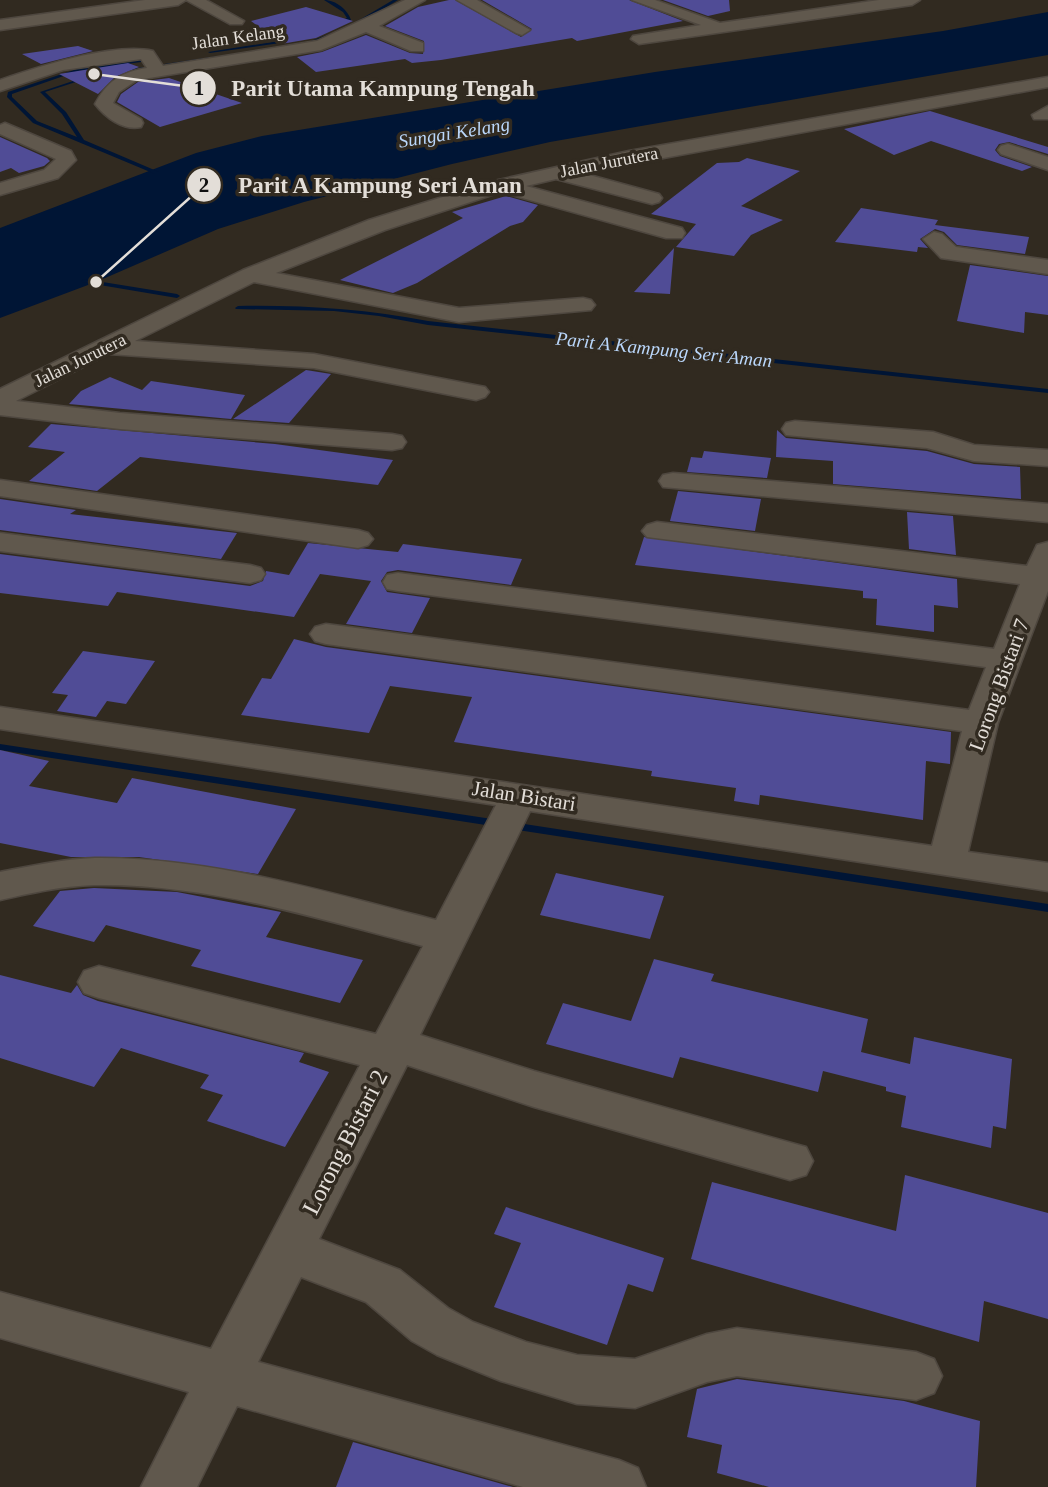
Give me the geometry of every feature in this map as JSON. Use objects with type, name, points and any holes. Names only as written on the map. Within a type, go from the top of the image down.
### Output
[{"type":"street","points":[[0,24],[178,0]]},
{"type":"street","name":"Jalan Kelang","points":[[134,123],[112,113],[104,104],[113,89],[153,63],[321,45],[365,27],[417,0]]},
{"type":"street","points":[[465,0],[522,30]]},
{"type":"street","points":[[640,0],[722,27]]},
{"type":"street","points":[[639,39],[912,0]]},
{"type":"street","points":[[198,3],[236,21]]},
{"type":"street","points":[[27,4],[64,16]]},
{"type":"street","points":[[365,27],[417,47]]},
{"type":"street","points":[[0,86],[60,65],[139,54],[153,63]]},
{"type":"street","name":"Jalan Jurutera","points":[[0,399],[251,275],[377,225],[501,185],[629,157],[1047,83]]},
{"type":"street","points":[[0,189],[51,174],[66,160],[64,155],[2,127]]},
{"type":"street","points":[[1008,150],[1048,164]]},
{"type":"street","points":[[555,172],[652,198]]},
{"type":"street","points":[[501,185],[674,233]]},
{"type":"street","points":[[934,239],[949,253],[1048,267]]},
{"type":"street","points":[[251,275],[459,315],[583,305]]},
{"type":"street","points":[[107,346],[314,361],[476,392]]},
{"type":"street","points":[[0,407],[133,422],[391,442]]},
{"type":"street","points":[[795,429],[933,440],[944,447],[966,451],[1048,458]]},
{"type":"street","points":[[673,481],[1048,513]]},
{"type":"street","points":[[0,488],[358,539]]},
{"type":"street","points":[[51,548],[97,502]]},
{"type":"street","points":[[667,524],[1044,563]]},
{"type":"street","points":[[0,542],[250,575]]},
{"type":"street","name":"Lorong Bistari 7","points":[[947,862],[981,723],[1044,563]]},
{"type":"street","points":[[398,582],[1005,660]]},
{"type":"street","points":[[326,634],[981,723]]},
{"type":"street","name":"Jalan Bistari","points":[[0,718],[510,815],[947,862],[1048,877]]},
{"type":"street","name":"Lorong Bistari 2","points":[[168,1487],[510,815]]},
{"type":"street","points":[[0,886],[48,875],[103,872],[181,878],[264,893],[449,938]]},
{"type":"street","points":[[99,982],[393,1049],[790,1161]]},
{"type":"street","points":[[288,1251],[383,1286],[416,1315],[470,1345],[563,1376],[620,1385],[642,1382],[708,1356],[737,1352],[916,1376]]},
{"type":"street","points":[[0,1315],[619,1487]]},
{"type":"water","name":"Sungai Kelang","points":[[1048,12],[1048,55],[550,142],[452,164],[304,202],[218,229],[96,282],[0,318],[0,228],[196,153],[262,136],[655,72],[943,31]]},
{"type":"building","points":[[455,0],[521,37],[532,29],[482,0],[629,0],[683,21],[577,41],[572,38],[441,60],[412,63],[405,59],[316,72],[297,57],[322,52],[366,35],[410,53],[423,54],[424,41],[385,26],[418,7]]},
{"type":"building","points":[[663,0],[729,0],[730,11],[708,16]]},
{"type":"building","points":[[306,7],[353,21],[316,38],[281,44],[251,21]]},
{"type":"building","points":[[78,46],[93,51],[41,64],[22,54]]},
{"type":"building","points":[[128,63],[139,67],[115,77],[98,94],[59,74]]},
{"type":"building","points":[[169,78],[242,103],[160,127],[117,102],[121,94],[138,82]]},
{"type":"building","points":[[930,111],[1048,147],[1048,154],[1009,142],[999,144],[995,150],[1000,156],[1032,167],[1022,171],[931,141],[894,155],[844,129]]},
{"type":"building","points":[[0,137],[50,161],[44,166],[19,173],[11,168],[0,172]]},
{"type":"building","points":[[747,158],[800,171],[741,206],[783,220],[751,235],[734,256],[676,247],[696,224],[651,214],[717,163],[739,162]]},
{"type":"building","points":[[506,196],[538,205],[523,222],[510,226],[417,283],[393,293],[340,280],[463,218],[452,212]]},
{"type":"building","points":[[861,208],[938,220],[935,225],[1029,237],[1025,254],[957,245],[944,232],[935,229],[920,239],[928,248],[918,247],[917,252],[835,242]]},
{"type":"building","points":[[674,248],[670,294],[634,292]]},
{"type":"building","points":[[970,265],[1048,276],[1048,315],[1025,312],[1024,333],[957,321]]},
{"type":"building","points":[[306,370],[331,374],[289,423],[233,419]]},
{"type":"building","points":[[110,377],[142,390],[151,381],[245,395],[231,419],[69,404],[81,391]]},
{"type":"building","points":[[51,424],[275,444],[393,460],[378,485],[140,457],[97,491],[29,481],[65,452],[28,447]]},
{"type":"building","points":[[777,430],[786,438],[927,451],[974,464],[1020,467],[1021,499],[833,484],[833,461],[776,457]]},
{"type":"building","points":[[704,451],[771,458],[767,478],[687,472],[691,457],[702,458]]},
{"type":"building","points":[[678,491],[761,499],[755,531],[670,521]]},
{"type":"building","points":[[0,499],[76,510],[70,514],[237,533],[221,559],[0,530]]},
{"type":"building","points":[[907,512],[953,516],[956,555],[909,549]]},
{"type":"building","points":[[644,537],[957,579],[958,608],[934,605],[934,632],[876,625],[877,599],[863,598],[863,591],[635,565]]},
{"type":"building","points":[[308,543],[398,552],[403,544],[522,559],[511,585],[398,570],[387,572],[381,581],[387,592],[430,598],[412,633],[346,624],[371,581],[320,574],[294,617],[117,592],[108,606],[0,593],[0,554],[250,586],[263,581],[266,571],[289,575]]},
{"type":"building","points":[[294,639],[326,647],[951,732],[950,764],[926,761],[923,820],[760,795],[759,805],[734,801],[736,788],[651,776],[652,771],[454,742],[472,697],[390,686],[369,733],[241,715],[262,678],[271,679]]},
{"type":"building","points":[[83,651],[155,661],[126,704],[107,701],[96,717],[57,711],[68,695],[52,693]]},
{"type":"building","points":[[0,750],[49,761],[29,786],[117,803],[132,778],[296,809],[258,874],[139,857],[71,857],[0,843]]},
{"type":"building","points":[[556,873],[664,896],[650,939],[540,915]]},
{"type":"building","points":[[94,888],[177,892],[281,912],[266,937],[363,960],[340,1003],[191,966],[201,950],[106,925],[94,942],[33,926],[60,891]]},
{"type":"building","points":[[654,959],[714,974],[711,981],[868,1019],[861,1052],[910,1064],[914,1037],[1012,1059],[1006,1129],[993,1126],[991,1148],[901,1127],[906,1096],[886,1091],[886,1087],[823,1071],[818,1092],[680,1057],[673,1078],[546,1044],[563,1003],[631,1021]]},
{"type":"building","points":[[0,975],[71,993],[77,985],[83,995],[98,1001],[304,1053],[299,1062],[329,1072],[285,1147],[207,1121],[223,1095],[200,1088],[209,1075],[121,1048],[94,1087],[0,1058]]},
{"type":"building","points":[[905,1175],[1048,1213],[1048,1319],[984,1301],[979,1342],[691,1259],[712,1182],[896,1231]]},
{"type":"building","points":[[506,1207],[664,1258],[653,1292],[628,1284],[607,1345],[494,1307],[521,1243],[494,1234]]},
{"type":"building","points":[[737,1379],[904,1401],[980,1421],[976,1487],[769,1487],[717,1473],[722,1445],[687,1437],[697,1389]]},
{"type":"building","points":[[353,1442],[513,1487],[336,1487]]},
{"type":"waterway","points":[[326,0],[345,11],[349,19],[335,25]]},
{"type":"waterway","points":[[351,26],[396,0]]},
{"type":"waterway","points":[[302,45],[334,34]]},
{"type":"waterway","points":[[210,52],[292,40]]},
{"type":"waterway","points":[[126,70],[218,57]]},
{"type":"waterway","points":[[82,141],[35,122],[9,97],[10,93],[77,70],[146,60]]},
{"type":"waterway","points":[[82,141],[64,113],[42,92],[83,78]]},
{"type":"waterway","points":[[82,141],[157,173]]},
{"type":"waterway","name":"Parit A Kampung Seri Aman","points":[[84,281],[177,296]]},
{"type":"waterway","name":"Parit A Kampung Seri Aman","points":[[238,308],[311,308],[379,314],[428,323],[1048,391]]},
{"type":"waterway","points":[[0,747],[1048,908]]},
{"type":"place","name":"Parit Utama Kampung Tengah","points":[[94,74]]},
{"type":"place","name":"Parit A Kampung Seri Aman","points":[[96,282]]}]
